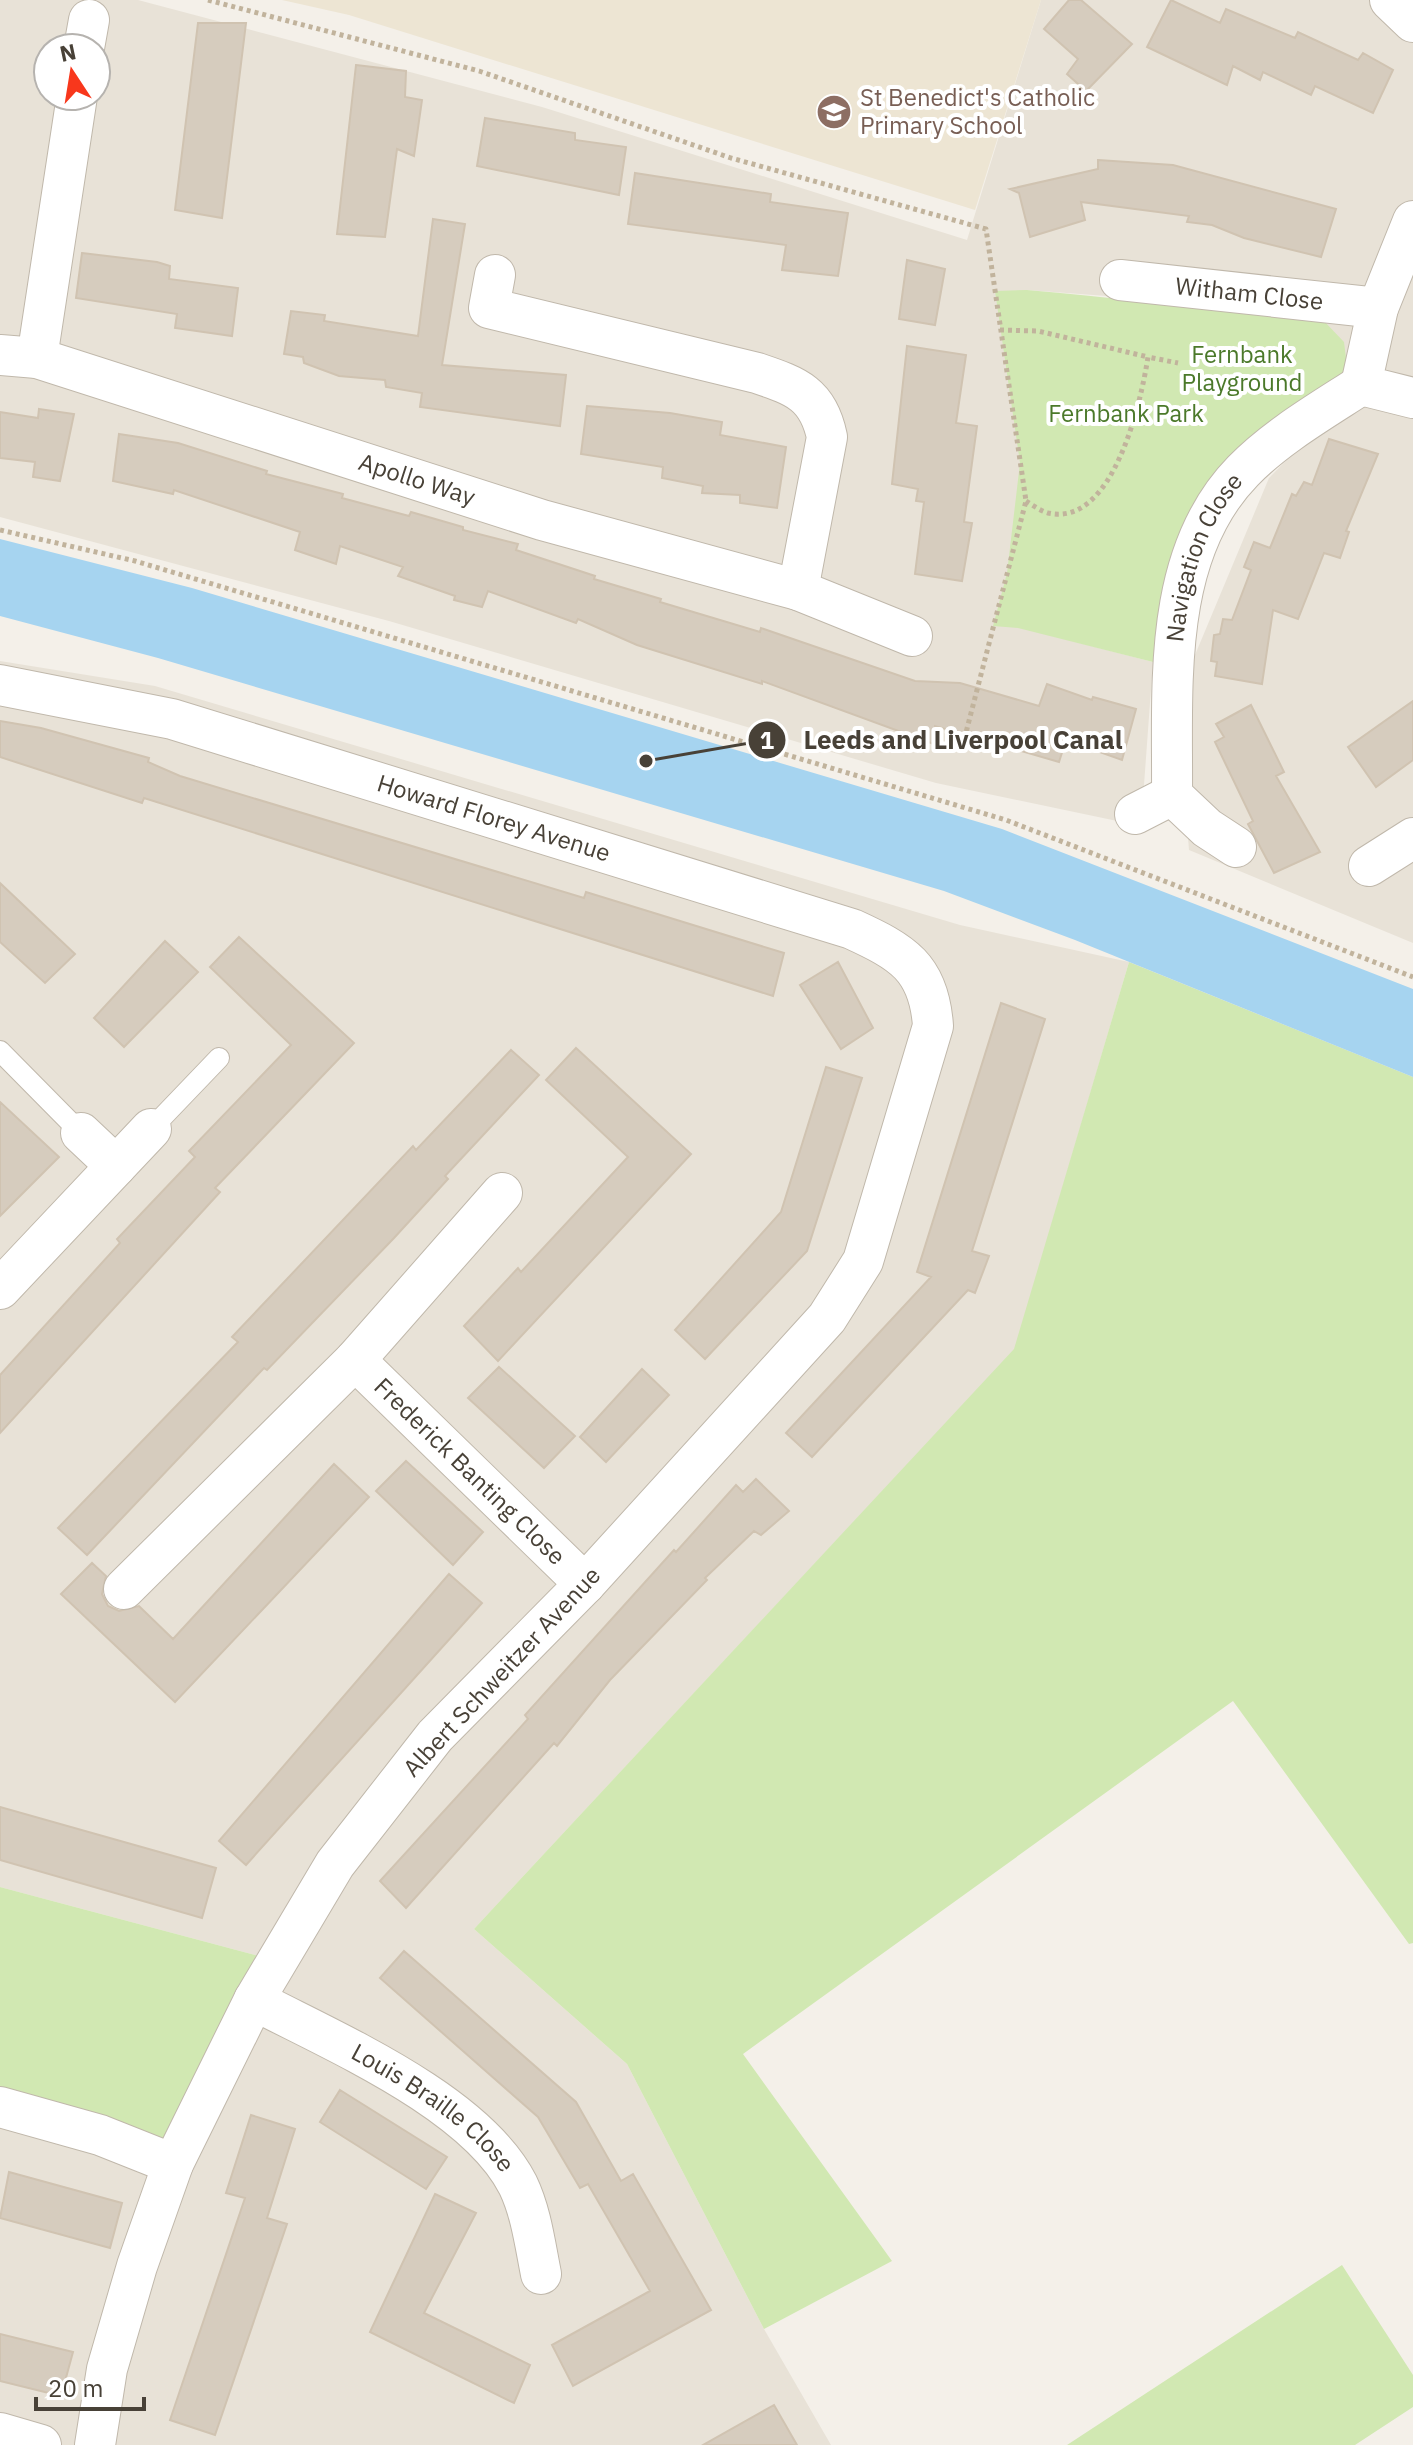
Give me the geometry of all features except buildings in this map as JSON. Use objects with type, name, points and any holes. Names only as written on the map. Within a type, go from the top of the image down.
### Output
[{"type":"street","points":[[1390,0],[1413,22]]},
{"type":"street","name":"Apollo Way","points":[[73,112],[18,356],[542,520],[798,590],[912,636]]},
{"type":"street","points":[[1413,221],[1378,308],[1361,385],[1413,398]]},
{"type":"street","points":[[495,275],[489,308],[617,337],[797,386],[822,413],[827,437],[798,590]]},
{"type":"street","name":"Witham Close","points":[[1120,280],[1378,308]]},
{"type":"street","name":"Navigation Close","points":[[1172,795],[1171,690],[1177,631],[1197,544],[1225,492],[1245,470],[1361,385]]},
{"type":"street","name":"Howard Florey Avenue","points":[[0,685],[172,719],[852,929],[897,950],[919,974],[931,998],[933,1026]]},
{"type":"street","points":[[1135,814],[1172,795],[1207,828],[1236,847]]},
{"type":"street","points":[[1369,866],[1413,838]]},
{"type":"street","name":"Albert Schweitzer Avenue","points":[[95,2445],[107,2369],[137,2266],[173,2164],[254,2000],[335,1864],[435,1736],[585,1584],[827,1318],[863,1261],[933,1026]]},
{"type":"street","points":[[0,1289],[151,1129]]},
{"type":"street","points":[[81,1133],[116,1166]]},
{"type":"street","name":"Frederick Banting Close","points":[[124,1589],[355,1360],[502,1193]]},
{"type":"street","name":"Frederick Banting Close","points":[[355,1360],[585,1584]]},
{"type":"street","name":"Louis Braille Close","points":[[254,2000],[387,2071],[436,2101],[488,2143],[516,2182],[527,2206],[541,2274]]},
{"type":"street","points":[[0,2107],[100,2135],[173,2164]]},
{"type":"street","points":[[0,2433],[41,2445]]},
{"type":"lane","points":[[0,1051],[81,1133]]},
{"type":"lane","points":[[151,1129],[219,1058]]},
{"type":"path","points":[[208,0],[479,71],[731,158],[986,229],[1026,501],[963,744]]},
{"type":"path","points":[[1000,330],[1038,331],[1178,363]]},
{"type":"path","points":[[1026,501],[1048,513],[1075,511],[1099,494],[1137,415],[1148,357]]},
{"type":"path","points":[[0,530],[135,561],[1006,820],[1413,977]]},
{"type":"shaded area","points":[[0,0],[138,0],[542,107],[967,240],[1041,0],[1413,0],[1413,943],[1189,850],[1177,698],[1269,478],[1355,390],[1319,312],[1027,290],[1018,627],[1153,662],[1141,826],[936,783],[389,621],[0,517]]},
{"type":"shaded area","name":"St Benedict's Catholic Primary School","points":[[282,0],[1041,0],[975,210],[349,15]]},
{"type":"shaded area","points":[[0,661],[155,686],[960,925],[1129,962],[1015,1349],[474,1929],[627,2064],[764,2329],[831,2445],[0,2445],[0,2099],[270,1959],[0,1887]]},
{"type":"green space","name":"Fernbank Park","points":[[1027,290],[1323,320],[1344,342],[1348,374],[1164,587],[1153,662],[1018,628],[993,626],[1007,573],[1020,463],[995,291]]},
{"type":"green space","points":[[1129,962],[1413,1077],[1413,1943],[1409,1944],[1233,1701],[743,2054],[892,2261],[764,2329],[627,2064],[474,1929],[1014,1349]]},
{"type":"green space","points":[[0,1887],[270,1959],[170,2155],[0,2099]]},
{"type":"green space","points":[[1342,2265],[1413,2375],[1413,2407],[1355,2445],[1067,2445]]},
{"type":"water","points":[[0,539],[192,588],[1002,829],[1413,989],[1413,1077],[1075,940],[944,891],[158,658],[0,616]]},
{"type":"place","name":"St Benedict's Catholic Primary School","points":[[834,112]]},
{"type":"place","name":"Leeds and Liverpool Canal","points":[[646,761]]},
{"type":"park label","name":"Fernbank Playground","points":[[1242,369]]}]
